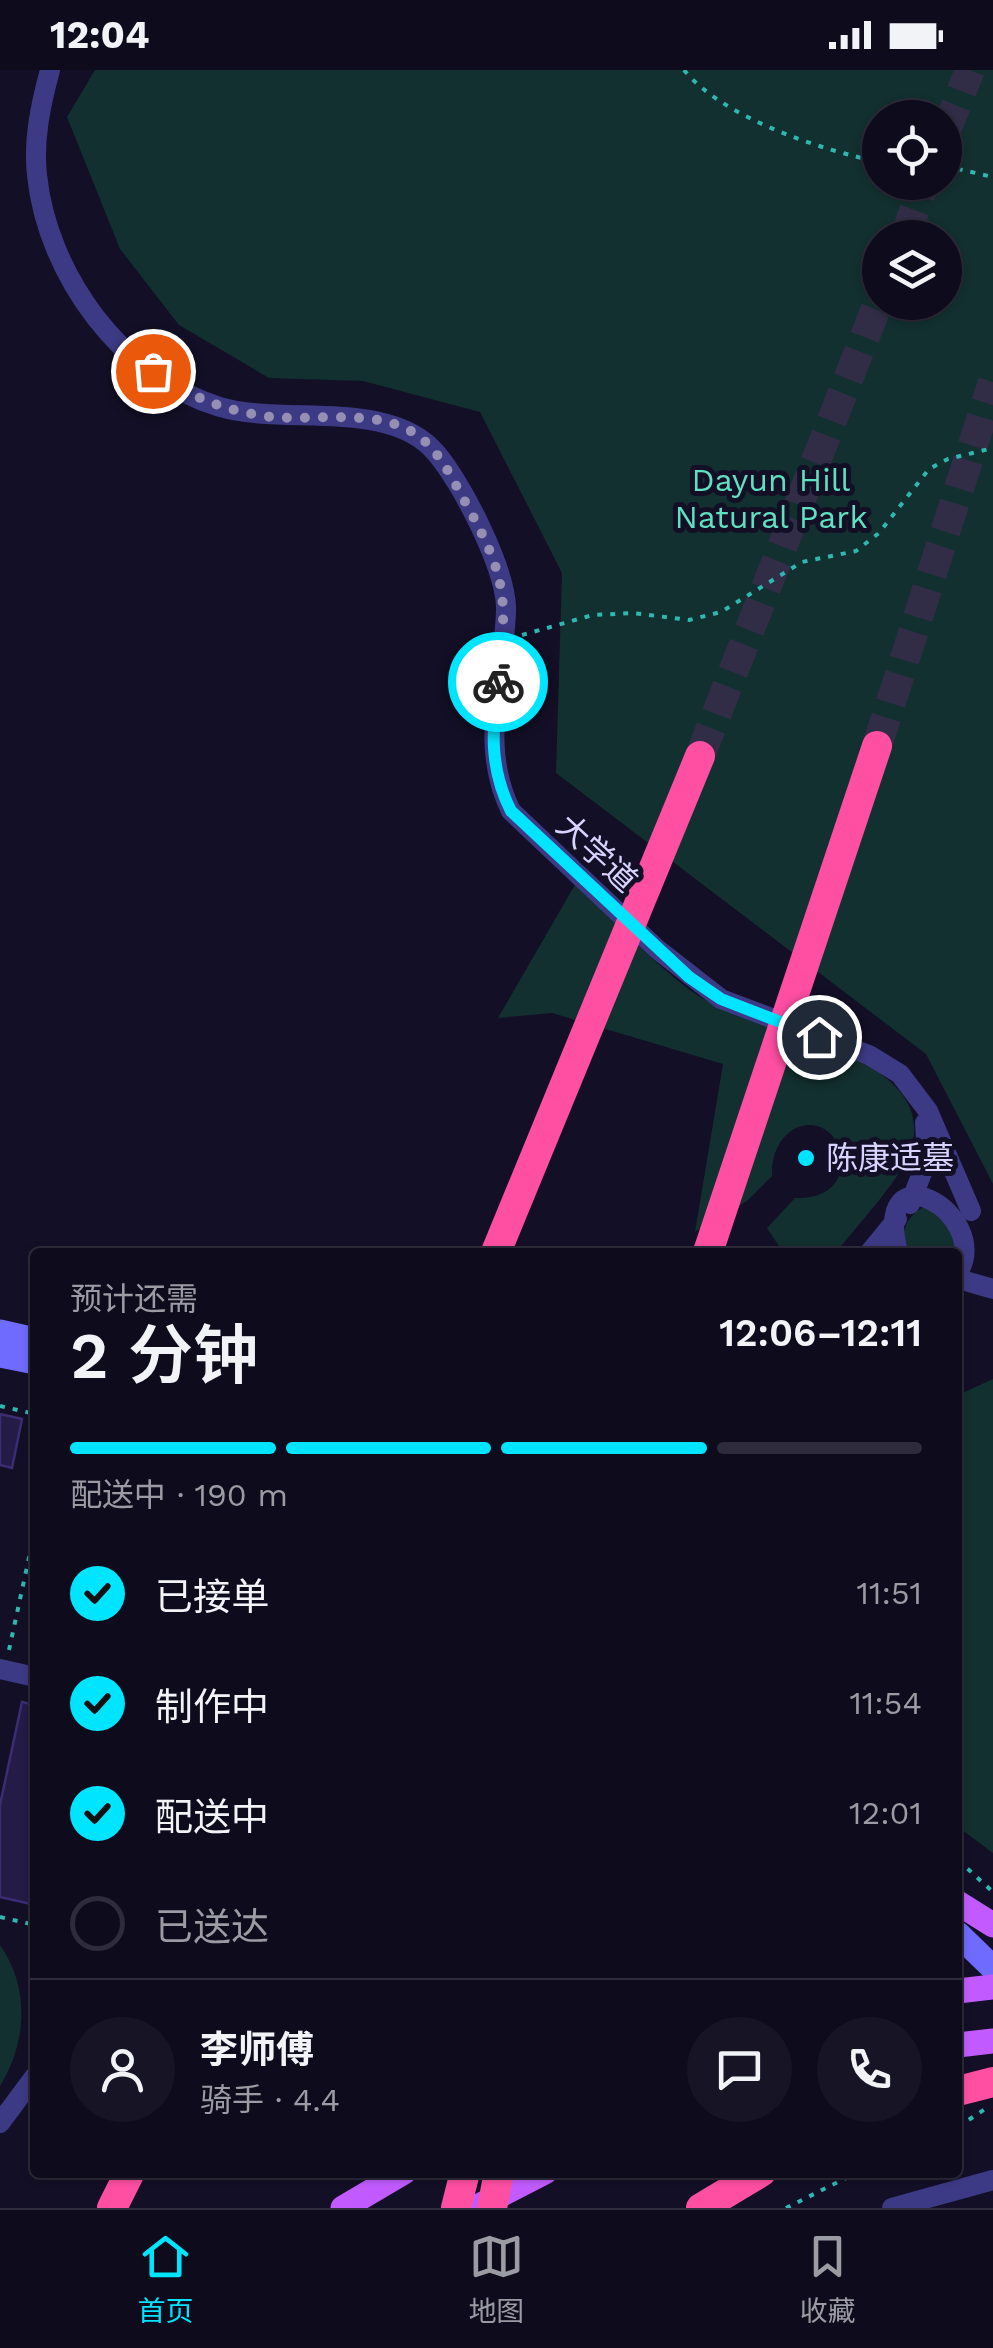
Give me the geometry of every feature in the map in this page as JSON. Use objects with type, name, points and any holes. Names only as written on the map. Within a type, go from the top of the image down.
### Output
[{"type":"highway","points":[[709,1248],[878,746]]},
{"type":"highway","points":[[498,1248],[700,756]]},
{"type":"highway","points":[[962,2090],[993,2082]]},
{"type":"highway","points":[[112,2208],[127,2178]]},
{"type":"highway","points":[[456,2208],[464,2178]]},
{"type":"highway","points":[[492,2208],[498,2178]]},
{"type":"highway","points":[[701,2208],[751,2178]]},
{"type":"main road","points":[[962,1907],[993,1925]]},
{"type":"main road","points":[[962,1991],[993,1987]]},
{"type":"main road","points":[[962,2045],[993,2041]]},
{"type":"main road","points":[[343,2208],[394,2178]]},
{"type":"main road","points":[[475,2208],[533,2178]]},
{"type":"street","name":"大学道","points":[[50,70],[38,124],[37,174],[47,222],[66,272],[92,313],[133,356],[173,386],[218,406],[272,417],[396,424],[419,436],[438,454],[495,555],[506,607],[493,758],[498,786],[511,811],[657,950],[721,999],[869,1054],[914,1087],[977,1223]]},
{"type":"street","points":[[898,1248],[896,1226],[922,1178],[928,1144],[914,1087]]},
{"type":"street","points":[[873,1248],[905,1209],[934,1194],[960,1202],[977,1223],[977,1250],[962,1271]]},
{"type":"street","points":[[962,1277],[993,1289]]},
{"type":"street","points":[[0,1332],[30,1339]]},
{"type":"street","points":[[0,1355],[30,1361]]},
{"type":"street","points":[[962,1909],[993,1940]]},
{"type":"street","points":[[962,1938],[993,1968]]},
{"type":"street","points":[[0,2123],[30,2083]]},
{"type":"street","points":[[892,2208],[993,2180]]},
{"type":"path","points":[[684,70],[709,96],[732,108],[802,139],[862,157]]},
{"type":"path","points":[[962,170],[993,177]]},
{"type":"path","points":[[503,640],[593,615],[633,613],[689,620],[721,612],[802,562],[856,551],[880,533],[929,469],[948,459],[993,448]]},
{"type":"path","points":[[0,1406],[30,1413]]},
{"type":"path","points":[[6,1670],[30,1553]]},
{"type":"path","points":[[962,1864],[993,1892]]},
{"type":"path","points":[[0,1917],[30,1923]]},
{"type":"path","points":[[962,2124],[993,2104]]},
{"type":"path","points":[[786,2208],[846,2178]]},
{"type":"green space","name":"Dayun Hill Natural Park","points":[[95,70],[993,70],[993,1184],[926,1054],[556,773],[562,573],[480,412],[363,381],[269,378],[179,325],[120,249],[67,117]]},
{"type":"green space","points":[[576,883],[663,968],[701,998],[815,1041],[880,1074],[903,1096],[914,1122],[909,1154],[886,1191],[840,1248],[780,1248],[767,1228],[795,1198],[822,1193],[839,1176],[843,1157],[836,1140],[814,1125],[790,1132],[780,1142],[772,1176],[747,1201],[695,1232],[723,1064],[552,1013],[498,1018]]},
{"type":"green space","points":[[931,1204],[941,1204],[957,1248],[906,1248],[905,1229],[916,1212]]},
{"type":"green space","points":[[993,1379],[993,1853],[962,1830],[962,1393]]},
{"type":"green space","points":[[0,1945],[16,1979],[21,2015],[16,2051],[0,2086]]},
{"type":"building","points":[[0,1414],[22,1419],[12,1468],[0,1465]]},
{"type":"building","points":[[22,1702],[30,1704],[30,1904],[0,1897],[0,1805]]},
{"type":"tunnel","points":[[958,100],[970,70]]},
{"type":"tunnel","points":[[911,220],[918,200]]},
{"type":"tunnel","points":[[700,756],[871,320]]},
{"type":"tunnel","points":[[877,746],[993,382]]},
{"type":"way so far","points":[[153,371],[173,386],[218,406],[272,417],[396,424],[419,436],[438,454],[495,555],[506,607],[498,682]]},
{"type":"place","name":"陈康适墓","points":[[806,1158]]},
{"type":"route","points":[[498,682],[493,758],[498,786],[511,811],[689,977],[721,999],[819,1037]]}]
